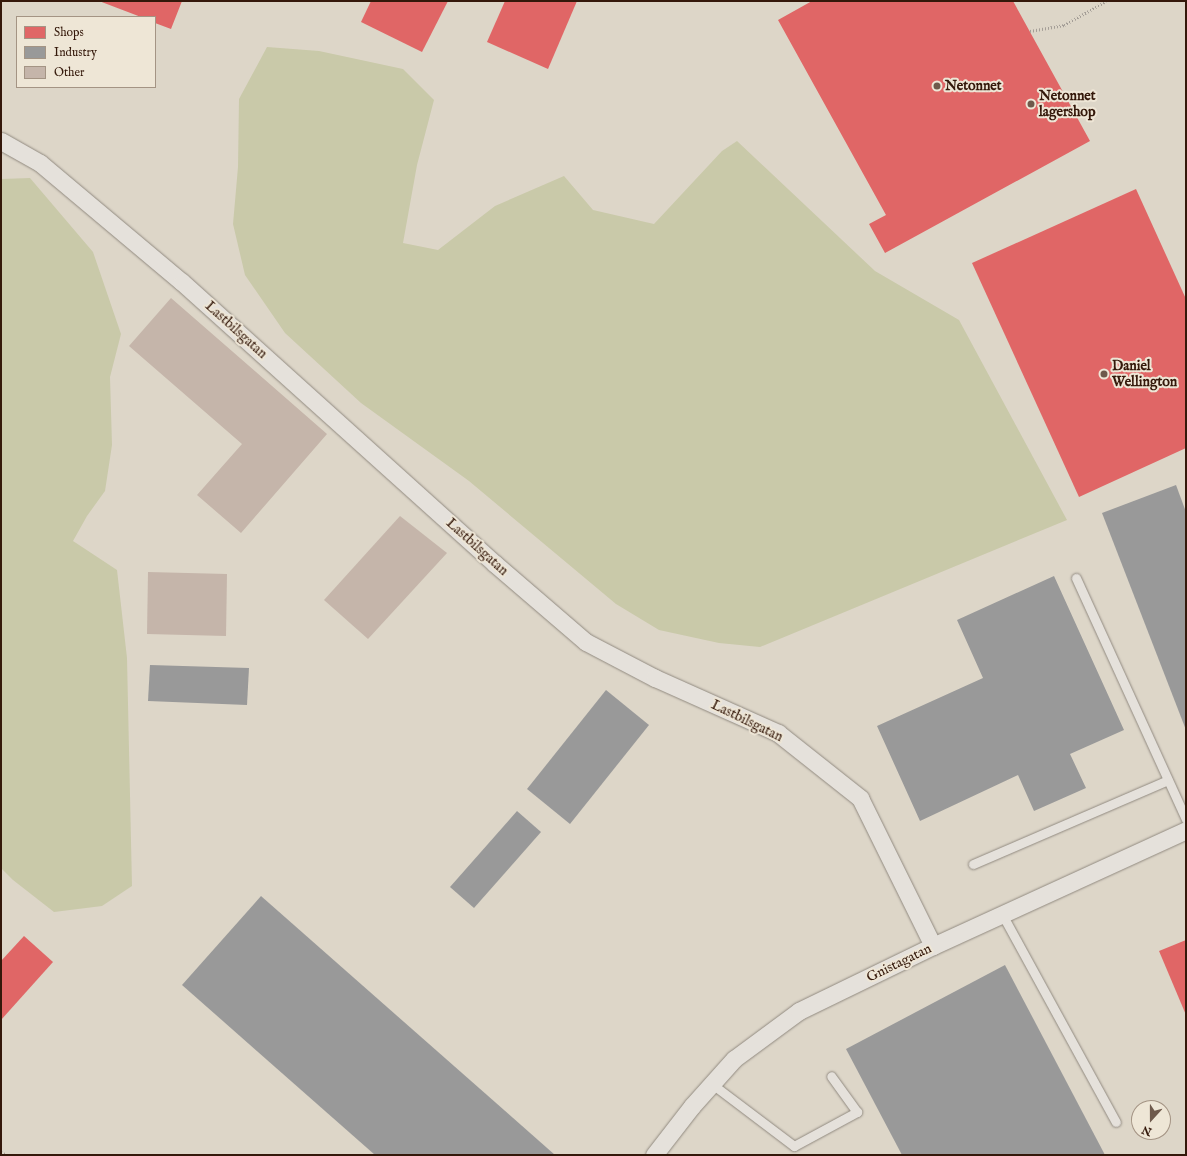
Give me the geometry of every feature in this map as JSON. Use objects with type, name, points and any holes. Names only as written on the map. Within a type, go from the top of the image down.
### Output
[{"type":"street","name":"Lastbilsgatan","points":[[1,141],[40,163],[182,282],[494,563],[586,642],[655,678],[778,733],[860,798],[933,946]]},
{"type":"street","name":"Gnistagatan","points":[[654,1155],[734,1059],[799,1011],[933,946],[1186,830]]},
{"type":"lane","points":[[1076,578],[1186,819]]},
{"type":"lane","points":[[973,864],[1168,780]]},
{"type":"lane","points":[[1002,914],[1116,1122]]},
{"type":"lane","points":[[712,1084],[794,1146],[857,1112],[831,1076]]},
{"type":"path","points":[[1030,31],[1064,25],[1106,1]]},
{"type":"path","points":[[1,1152],[7,1155]]},
{"type":"green space","points":[[267,47],[319,51],[403,69],[434,100],[417,165],[403,243],[438,250],[495,206],[564,176],[593,210],[654,224],[722,151],[737,141],[875,271],[959,320],[1067,520],[760,647],[719,643],[659,630],[616,604],[469,481],[361,403],[285,333],[245,275],[233,224],[238,167],[239,99]]},
{"type":"green space","points":[[30,178],[93,252],[121,334],[110,377],[112,445],[105,491],[87,516],[73,541],[117,570],[127,658],[132,886],[102,906],[54,912],[13,880],[1,868],[1,179]]},
{"type":"building: Shops","points":[[99,1],[182,1],[171,29],[156,23],[156,16],[138,16]]},
{"type":"building: Shops","points":[[371,1],[448,1],[422,52],[361,22]]},
{"type":"building: Shops","points":[[505,1],[577,1],[548,69],[487,42]]},
{"type":"building: Shops","name":"Netonnet","points":[[812,1],[1013,1],[1090,141],[885,253],[869,224],[886,215],[778,20]]},
{"type":"building: Shops","name":"Daniel Wellington","points":[[1136,189],[1186,299],[1186,448],[1079,497],[972,263]]},
{"type":"building: Shops","points":[[24,936],[53,962],[1,1020],[1,961]]},
{"type":"building: Shops","points":[[1186,940],[1186,1015],[1159,951]]},
{"type":"building: Industry","points":[[1176,485],[1186,512],[1186,730],[1102,513]]},
{"type":"building: Industry","points":[[1054,576],[1124,730],[1070,754],[1086,788],[1034,811],[1018,775],[920,821],[877,726],[983,678],[957,620]]},
{"type":"building: Industry","points":[[150,665],[249,668],[247,705],[148,701]]},
{"type":"building: Industry","points":[[606,690],[649,725],[570,824],[527,789]]},
{"type":"building: Industry","points":[[517,811],[541,832],[474,908],[450,887]]},
{"type":"building: Industry","points":[[261,896],[555,1155],[375,1155],[182,985]]},
{"type":"building: Industry","points":[[1005,965],[1105,1155],[902,1155],[846,1049]]},
{"type":"building: Other","points":[[171,298],[327,434],[241,533],[197,495],[242,444],[129,346]]},
{"type":"building: Other","points":[[400,516],[447,553],[368,639],[324,600]]},
{"type":"building: Other","points":[[148,572],[227,574],[226,636],[147,634]]},
{"type":"place","name":"Netonnet","points":[[937,86]]},
{"type":"place","name":"Netonnet lagershop","points":[[1031,104]]},
{"type":"place","name":"Daniel Wellington","points":[[1104,374]]}]
